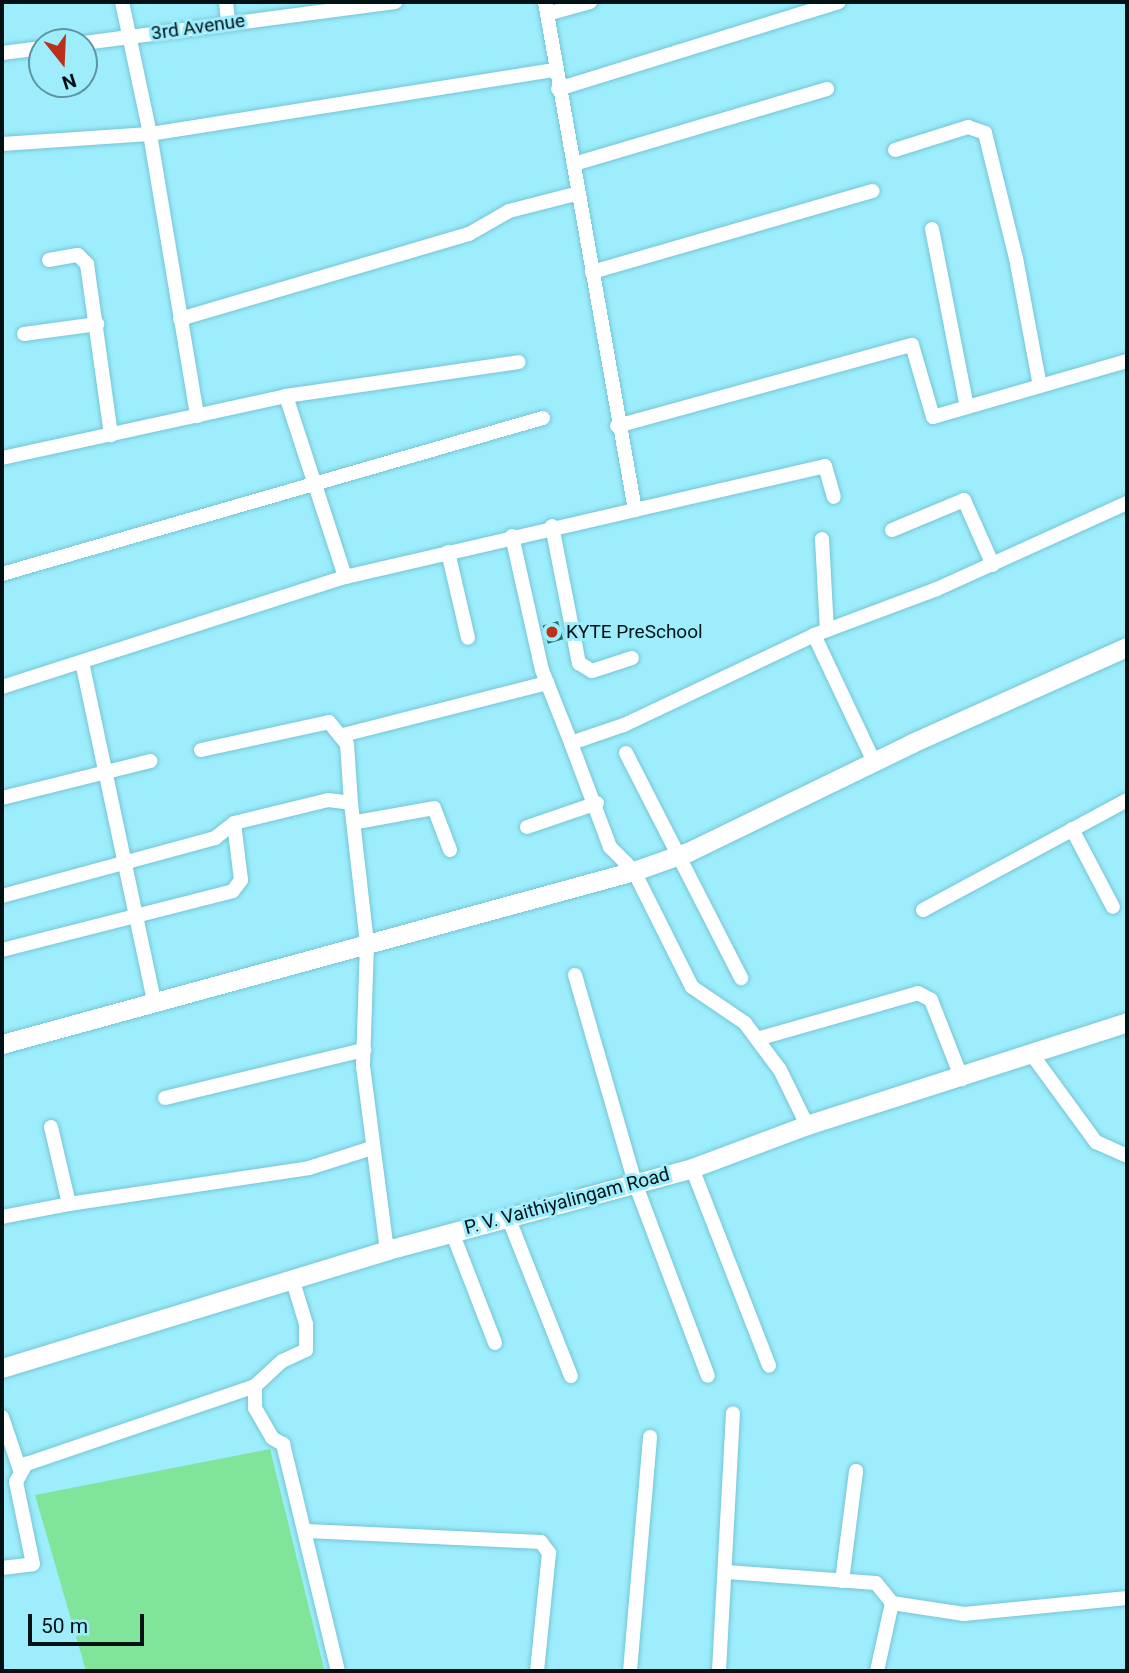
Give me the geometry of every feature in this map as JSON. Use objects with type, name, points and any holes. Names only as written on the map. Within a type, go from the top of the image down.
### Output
[{"type":"street","points":[[122,2],[150,134],[197,416]]},
{"type":"street","points":[[226,2],[228,22]]},
{"type":"street","name":"3rd Avenue","points":[[98,41],[396,2]]},
{"type":"street","points":[[590,2],[546,8],[554,70],[574,164],[617,426],[635,510]]},
{"type":"street","points":[[558,89],[839,2]]},
{"type":"street","points":[[2,53],[28,50]]},
{"type":"street","points":[[2,144],[150,134],[554,70]]},
{"type":"street","points":[[574,164],[827,89]]},
{"type":"street","points":[[895,150],[968,127],[985,133],[1016,258],[1040,386]]},
{"type":"street","points":[[592,272],[873,191]]},
{"type":"street","points":[[180,319],[469,234],[509,211],[579,193]]},
{"type":"street","points":[[933,229],[967,407]]},
{"type":"street","points":[[48,260],[83,257],[97,324],[111,435]]},
{"type":"street","points":[[24,334],[97,324]]},
{"type":"street","points":[[617,426],[912,345],[933,417],[1127,361]]},
{"type":"street","points":[[2,458],[286,396],[519,362]]},
{"type":"street","points":[[286,396],[311,481],[345,577]]},
{"type":"street","points":[[2,575],[311,481],[543,418]]},
{"type":"street","points":[[2,687],[345,577],[552,526],[635,510],[825,466],[834,497]]},
{"type":"street","points":[[892,530],[964,500],[993,565]]},
{"type":"street","points":[[571,743],[624,725],[821,632],[993,565],[1127,503]]},
{"type":"street","points":[[552,526],[579,663],[592,671],[632,658]]},
{"type":"street","points":[[512,536],[547,683],[597,803],[610,847],[634,872],[692,987],[737,1017],[757,1040],[807,1125]]},
{"type":"street","points":[[822,539],[821,632],[874,762]]},
{"type":"street","points":[[447,552],[468,638]]},
{"type":"street","points":[[2,1044],[634,872],[680,855],[1127,646]]},
{"type":"street","points":[[82,662],[154,1001]]},
{"type":"street","points":[[343,734],[547,683]]},
{"type":"street","points":[[201,750],[318,720],[329,722],[343,734],[351,803],[357,822],[367,944],[364,1050],[372,1148],[387,1250]]},
{"type":"street","points":[[626,753],[740,978]]},
{"type":"street","points":[[2,798],[150,761]]},
{"type":"street","points":[[2,896],[215,838],[234,823],[328,800],[351,803]]},
{"type":"street","points":[[923,910],[1127,800]]},
{"type":"street","points":[[527,827],[597,803]]},
{"type":"street","points":[[357,822],[434,808],[450,849]]},
{"type":"street","points":[[2,950],[238,886],[234,823]]},
{"type":"street","points":[[1072,829],[1113,907]]},
{"type":"street","points":[[575,975],[635,1183],[708,1376]]},
{"type":"street","points":[[757,1040],[918,993],[931,1000],[962,1079]]},
{"type":"street","name":"P. V. Vaithiyalingam Road","points":[[2,1368],[387,1250],[692,1168],[807,1125],[1034,1056],[1127,1022]]},
{"type":"street","points":[[165,1098],[364,1050]]},
{"type":"street","points":[[1034,1056],[1097,1142],[1127,1156]]},
{"type":"street","points":[[51,1127],[69,1204]]},
{"type":"street","points":[[2,1217],[69,1204],[309,1168],[372,1148]]},
{"type":"street","points":[[692,1168],[769,1365]]},
{"type":"street","points":[[508,1217],[571,1376]]},
{"type":"street","points":[[452,1232],[495,1343]]},
{"type":"street","points":[[20,1469],[255,1385],[282,1361],[306,1350],[306,1324],[292,1278]]},
{"type":"street","points":[[255,1385],[255,1408],[272,1438],[283,1444],[338,1671]]},
{"type":"street","points":[[719,1671],[727,1572],[733,1413]]},
{"type":"street","points":[[2,1417],[20,1469],[16,1482],[33,1564],[2,1568]]},
{"type":"street","points":[[630,1671],[650,1437]]},
{"type":"street","points":[[842,1581],[856,1471]]},
{"type":"street","points":[[306,1531],[541,1542],[549,1553],[537,1671]]},
{"type":"street","points":[[727,1572],[876,1583],[892,1603],[964,1614],[1127,1598]]},
{"type":"street","points":[[877,1671],[892,1603]]},
{"type":"green space","points":[[270,1449],[324,1669],[86,1671],[35,1495]]},
{"type":"building","name":"KYTE PreSchool","points":[[558,621],[563,639],[548,644],[543,625]]},
{"type":"place","name":"KYTE PreSchool","points":[[552,632]]}]
